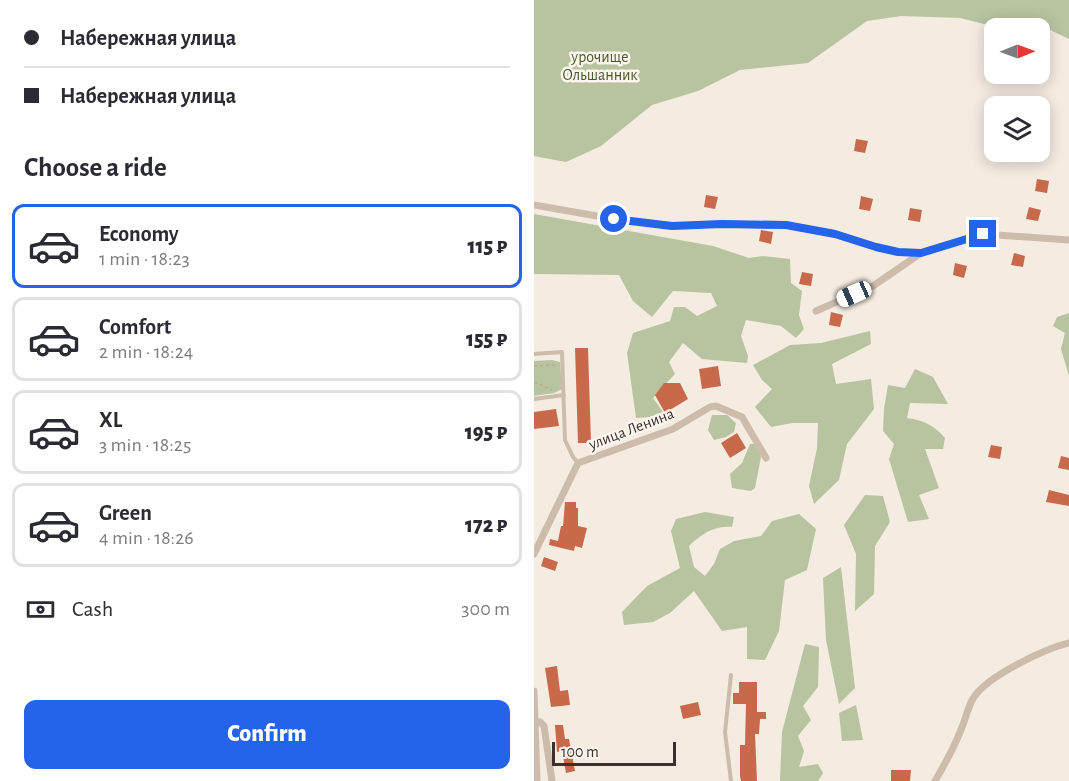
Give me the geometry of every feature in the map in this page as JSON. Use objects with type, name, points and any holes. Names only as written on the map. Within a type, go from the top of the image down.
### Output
[{"type":"street","points":[[534,205],[614,219],[672,226],[786,225],[835,234],[887,250],[921,253]]},
{"type":"street","points":[[816,311],[873,286],[921,253],[983,234],[1069,240]]},
{"type":"street","name":"улица Ленина","points":[[534,554],[578,463],[674,429],[710,407],[716,406],[742,417],[766,458]]},
{"type":"street","points":[[935,781],[961,730],[973,698],[981,688],[1013,667],[1053,646],[1069,643]]},
{"type":"street","points":[[534,691],[537,781]]},
{"type":"street","points":[[535,721],[544,726],[552,781]]},
{"type":"lane","points":[[534,354],[562,352],[566,440],[578,463]]},
{"type":"lane","points":[[534,399],[564,395]]},
{"type":"lane","points":[[731,675],[725,732],[731,781]]},
{"type":"path","points":[[534,366],[563,364]]},
{"type":"path","points":[[534,382],[564,395]]},
{"type":"green space","name":"урочище Ольшанник","points":[[534,0],[1069,0],[1069,39],[1050,30],[1050,18],[984,18],[984,24],[960,18],[901,16],[867,21],[808,63],[740,70],[698,91],[652,105],[601,146],[566,162],[534,156]]},
{"type":"green space","points":[[534,214],[713,246],[749,258],[763,256],[790,259],[791,283],[802,291],[799,315],[804,329],[796,338],[781,326],[746,320],[741,336],[748,356],[747,363],[702,359],[683,343],[669,362],[675,374],[653,398],[666,416],[636,418],[627,353],[633,333],[670,321],[674,307],[685,307],[697,316],[717,306],[711,293],[673,291],[652,317],[633,301],[619,275],[534,274]]},
{"type":"green space","points":[[1069,313],[1069,376],[1061,349],[1065,333],[1053,326],[1057,317]]},
{"type":"green space","points":[[870,331],[871,344],[832,364],[836,384],[871,379],[874,409],[847,444],[839,480],[814,504],[809,486],[817,448],[818,423],[792,423],[771,427],[755,407],[772,389],[762,380],[753,365],[790,345],[821,343]]},
{"type":"green space","points":[[534,361],[560,362],[562,389],[554,393],[534,396]]},
{"type":"green space","points":[[915,369],[933,377],[948,404],[910,403],[907,418],[928,424],[945,438],[943,449],[925,449],[939,488],[919,495],[929,519],[908,522],[889,459],[894,444],[883,431],[884,409],[888,385],[905,388]]},
{"type":"green space","points":[[712,415],[727,415],[736,423],[734,432],[714,440],[708,430]]},
{"type":"green space","points":[[750,444],[756,444],[761,457],[755,488],[751,491],[732,488],[730,474],[742,463]]},
{"type":"green space","points":[[865,495],[883,496],[890,522],[875,546],[874,594],[855,611],[856,554],[844,525]]},
{"type":"green space","points":[[705,512],[734,517],[732,527],[720,527],[709,531],[689,546],[694,567],[705,576],[714,564],[720,549],[734,541],[761,536],[772,521],[799,514],[816,529],[807,570],[785,580],[779,631],[765,660],[747,659],[747,627],[722,631],[694,591],[670,613],[653,622],[624,625],[622,612],[647,586],[680,568],[671,531],[676,519]]},
{"type":"green space","points":[[841,567],[855,688],[839,704],[826,640],[823,578]]},
{"type":"green space","points":[[805,644],[819,647],[818,687],[803,706],[811,720],[798,736],[804,751],[799,767],[818,764],[823,773],[818,781],[780,781],[782,732]]},
{"type":"green space","points":[[856,705],[863,740],[842,741],[839,713]]},
{"type":"building","points":[[856,139],[868,141],[865,153],[854,151]]},
{"type":"building","points":[[1037,179],[1049,181],[1047,193],[1035,191]]},
{"type":"building","points":[[706,195],[718,197],[715,209],[704,207]]},
{"type":"building","points":[[861,196],[873,199],[870,211],[859,209]]},
{"type":"building","points":[[1029,207],[1041,210],[1038,221],[1026,219]]},
{"type":"building","points":[[910,208],[922,210],[920,222],[908,220]]},
{"type":"building","points":[[761,230],[773,232],[771,244],[759,241]]},
{"type":"building","points":[[1014,253],[1025,256],[1023,267],[1011,265]]},
{"type":"building","points":[[955,263],[967,266],[964,278],[953,275]]},
{"type":"building","points":[[802,272],[813,274],[811,286],[799,284]]},
{"type":"building","points":[[831,312],[843,315],[840,327],[829,325]]},
{"type":"building","points":[[575,348],[588,348],[591,443],[578,443]]},
{"type":"building","points":[[718,366],[721,386],[702,389],[699,369]]},
{"type":"building","points":[[664,383],[680,383],[688,399],[665,413],[655,395]]},
{"type":"building","points":[[556,409],[559,426],[534,429],[534,412]]},
{"type":"building","points":[[737,433],[746,448],[730,458],[721,443]]},
{"type":"building","points":[[991,445],[1002,447],[1000,459],[988,457]]},
{"type":"building","points":[[1061,456],[1069,458],[1069,470],[1058,468]]},
{"type":"building","points":[[1049,490],[1069,495],[1069,506],[1046,502]]},
{"type":"building","points":[[565,502],[576,502],[578,526],[587,528],[582,548],[575,546],[574,551],[549,545],[550,539],[558,541],[561,526],[563,526]]},
{"type":"building","points":[[544,557],[558,562],[555,571],[541,566]]},
{"type":"building","points":[[557,666],[560,691],[568,690],[570,705],[551,707],[545,668]]},
{"type":"building","points":[[739,682],[757,682],[757,712],[766,712],[766,719],[760,719],[759,734],[755,734],[757,781],[741,781],[740,776],[740,745],[745,745],[746,704],[733,704],[733,693],[739,693]]},
{"type":"building","points":[[698,702],[701,715],[683,719],[680,706]]},
{"type":"building","points":[[555,725],[563,725],[565,739],[569,739],[575,771],[566,773],[562,751],[557,752]]},
{"type":"building","points":[[891,770],[911,770],[910,781],[891,781]]},
{"type":"route","points":[[614,219],[672,226],[786,225],[835,234],[898,252],[921,253],[983,234]]}]
